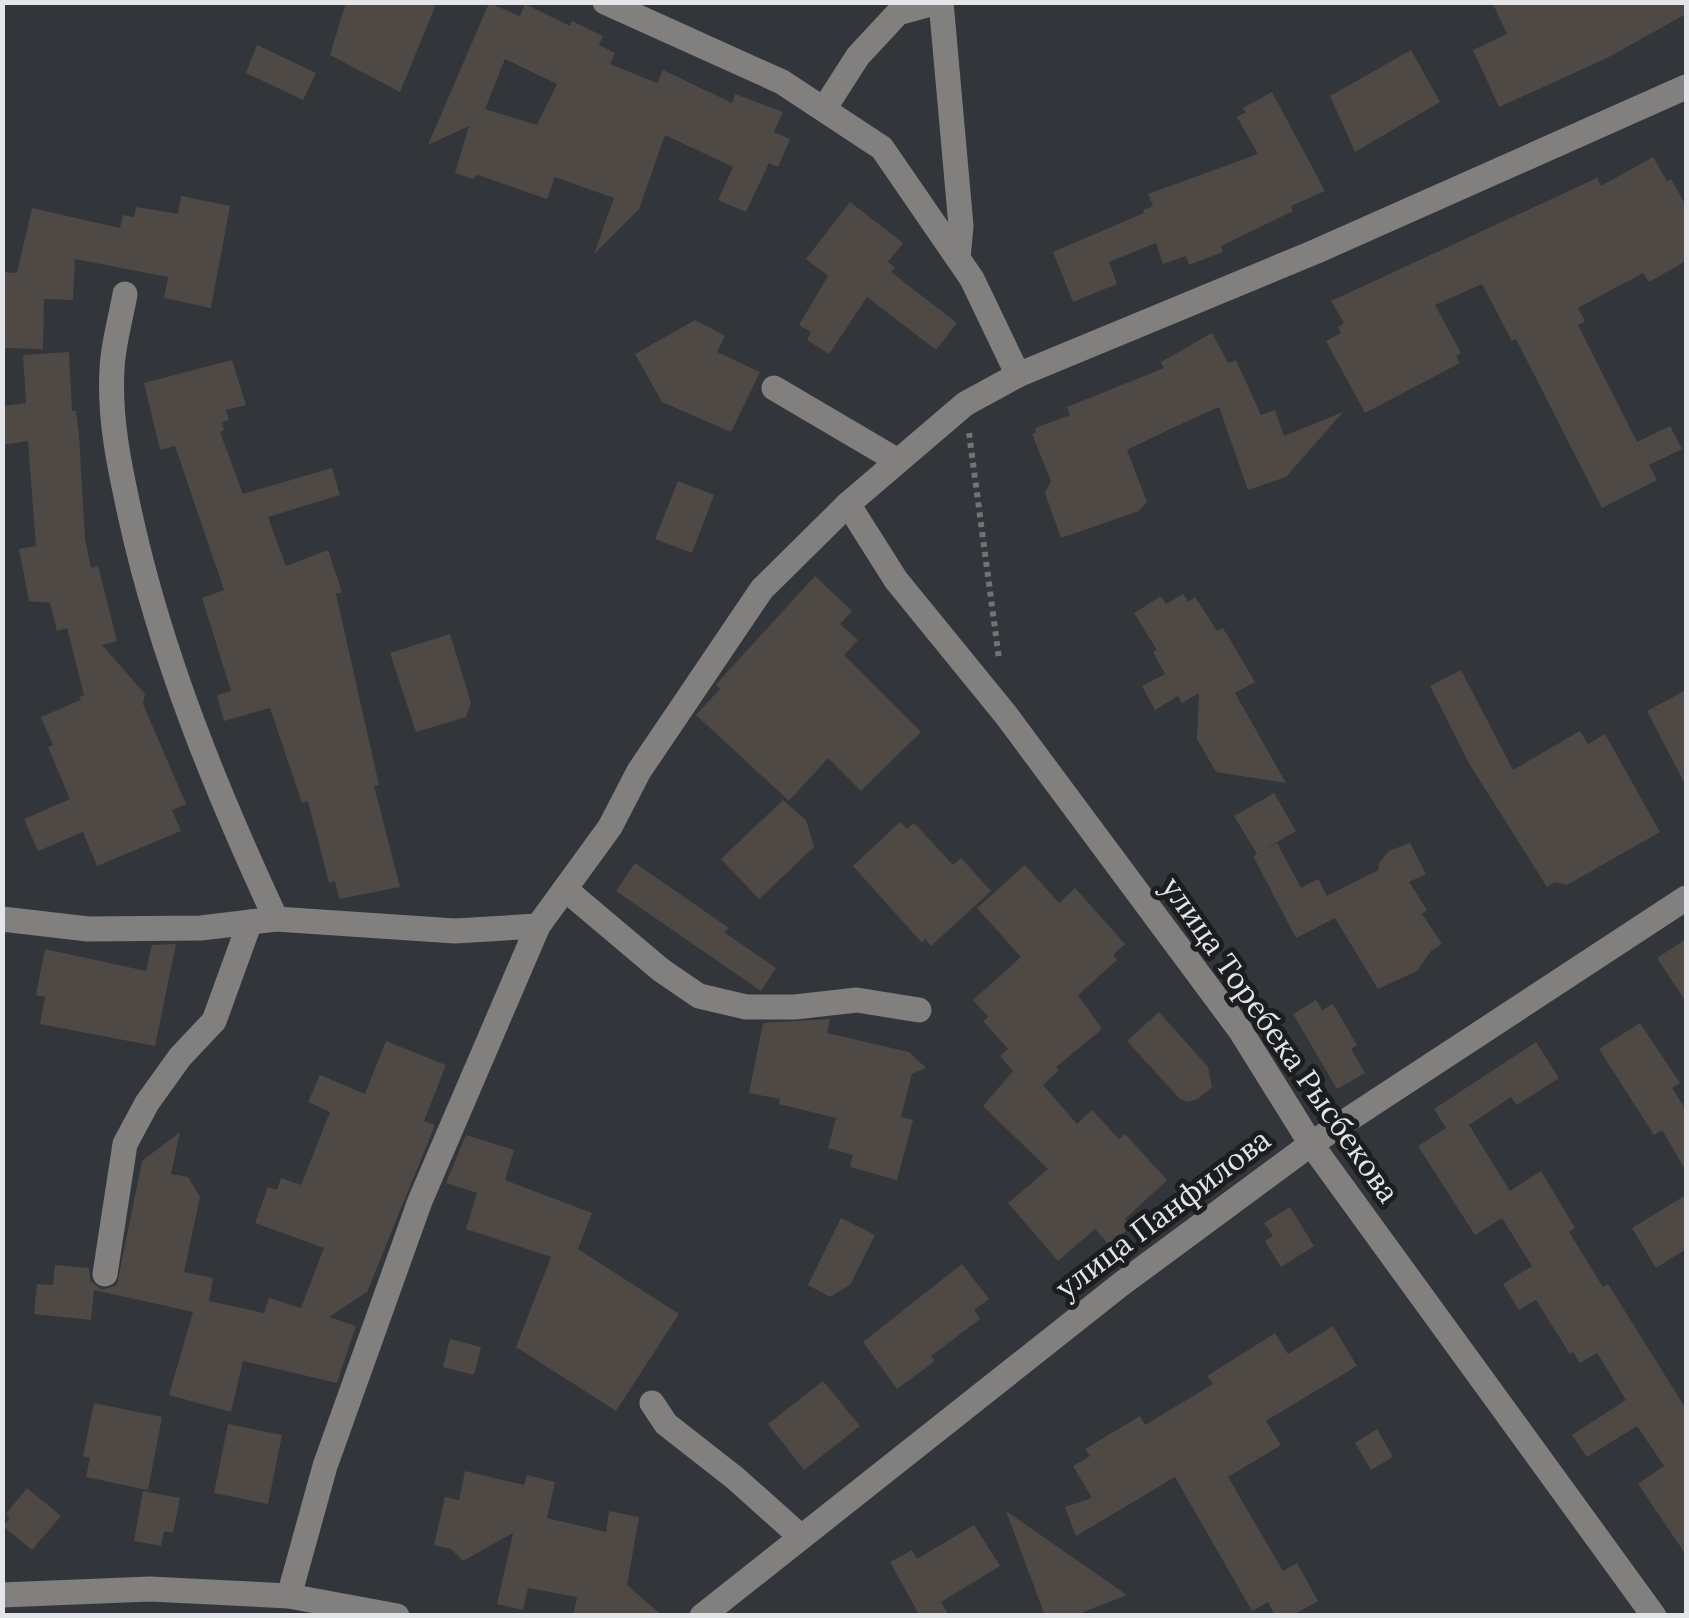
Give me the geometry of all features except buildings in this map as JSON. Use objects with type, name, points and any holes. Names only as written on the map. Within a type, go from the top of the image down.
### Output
[{"type":"street","points":[[605,2],[782,82],[882,148],[972,279],[1018,376]]},
{"type":"street","points":[[824,109],[858,56],[898,13],[940,2],[961,226],[958,258]]},
{"type":"street","points":[[289,1596],[325,1466],[420,1201],[538,926],[610,827],[639,771],[762,589],[848,504],[965,404],[1018,376],[1317,251],[1686,87]]},
{"type":"street","points":[[125,294],[112,367],[114,439],[145,581],[195,731],[276,919]]},
{"type":"street","points":[[774,388],[898,462]]},
{"type":"street","name":"улица Торебека Рысбекова","points":[[848,504],[896,580],[1006,715],[1240,1030],[1311,1144],[1654,1616]]},
{"type":"street","points":[[565,889],[661,970],[699,996],[746,1007],[857,1000],[919,1010]]},
{"type":"street","name":"улица Панфилова","points":[[702,1616],[1120,1285],[1311,1144],[1686,898]]},
{"type":"street","points":[[2,919],[88,928],[201,928],[276,919],[454,931],[538,926]]},
{"type":"street","points":[[104,1274],[124,1144],[158,1087],[214,1021],[250,922]]},
{"type":"street","points":[[652,1402],[666,1424],[801,1537]]},
{"type":"street","points":[[2,1595],[150,1589],[289,1596],[396,1616]]},
{"type":"path","points":[[965,404],[1006,715]]}]
